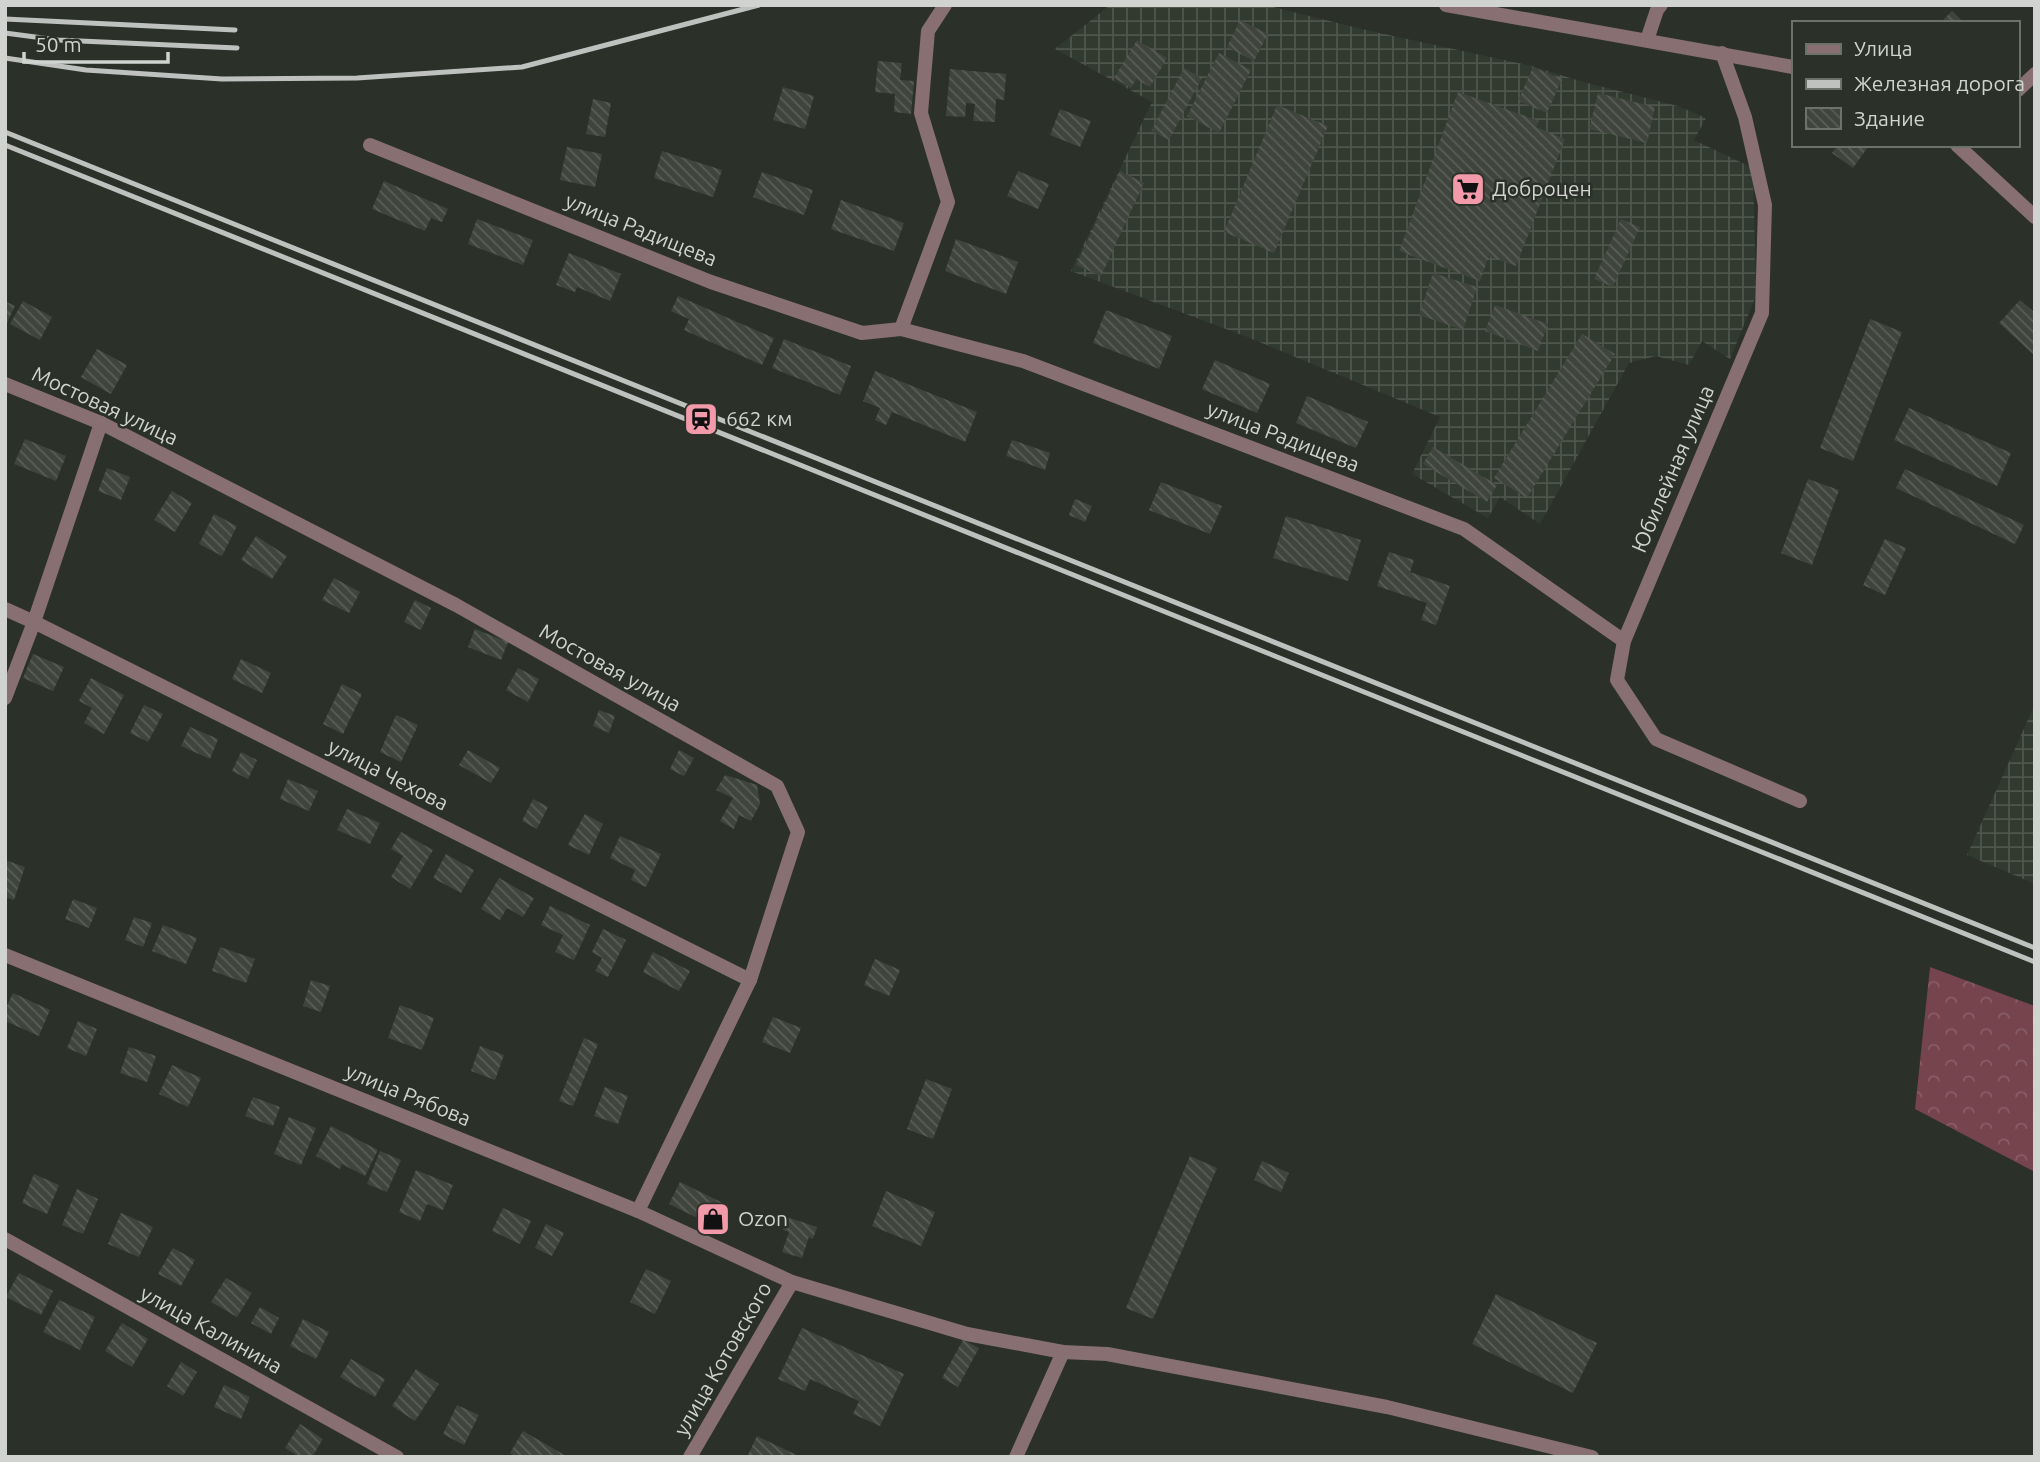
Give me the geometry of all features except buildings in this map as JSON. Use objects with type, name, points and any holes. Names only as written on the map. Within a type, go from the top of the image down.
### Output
[{"type":"street","points":[[901,329],[948,202],[921,113],[928,30],[945,5]]},
{"type":"street","points":[[1447,5],[1792,67]]},
{"type":"street","points":[[1647,40],[1661,5]]},
{"type":"street","name":"Юбилейная улица","points":[[1722,54],[1745,117],[1765,205],[1762,313],[1624,641],[1617,680],[1656,739],[1800,801]]},
{"type":"street","points":[[2019,89],[2035,74]]},
{"type":"street","name":"улица Радищева","points":[[370,145],[711,282],[862,333],[901,329],[1023,361],[1464,529],[1624,641]]},
{"type":"street","points":[[1961,147],[2035,217]]},
{"type":"street","name":"Мостовая улица","points":[[5,384],[101,424],[456,605],[777,786],[798,832],[750,980],[638,1211]]},
{"type":"street","points":[[5,698],[34,622],[101,424]]},
{"type":"street","name":"улица Чехова","points":[[5,609],[750,980]]},
{"type":"street","name":"улица Рябова","points":[[5,955],[638,1211],[792,1282],[967,1334],[1063,1352],[1107,1354],[1387,1407],[1592,1457]]},
{"type":"street","name":"улица Калинина","points":[[5,1239],[397,1457]]},
{"type":"street","name":"улица Котовского","points":[[690,1457],[792,1282]]},
{"type":"street","points":[[1016,1457],[1063,1352]]},
{"type":"shaded area","points":[[1110,5],[1265,5],[1532,66],[1678,106],[1706,118],[1694,140],[1753,168],[1756,296],[1730,359],[1702,341],[1689,365],[1656,356],[1629,363],[1540,524],[1500,497],[1488,518],[1412,474],[1440,417],[1247,337],[1071,271],[1152,102],[1055,49]]},
{"type":"shaded area","points":[[2035,704],[2035,884],[1967,855]]},
{"type":"green space","points":[[1930,967],[2035,1006],[2035,1172],[1915,1109]]},
{"type":"railway","points":[[5,58],[86,70],[222,79],[357,78],[522,67],[759,5]]},
{"type":"railway","points":[[5,19],[235,30]]},
{"type":"railway","points":[[5,33],[58,40],[237,48]]},
{"type":"railway","points":[[5,132],[2035,948]]},
{"type":"railway","points":[[5,145],[2035,962]]},
{"type":"place","name":"Доброцен","points":[[1468,189]]},
{"type":"place","name":"662 км","points":[[701,419]]},
{"type":"place","name":"Ozon","points":[[713,1219]]}]
